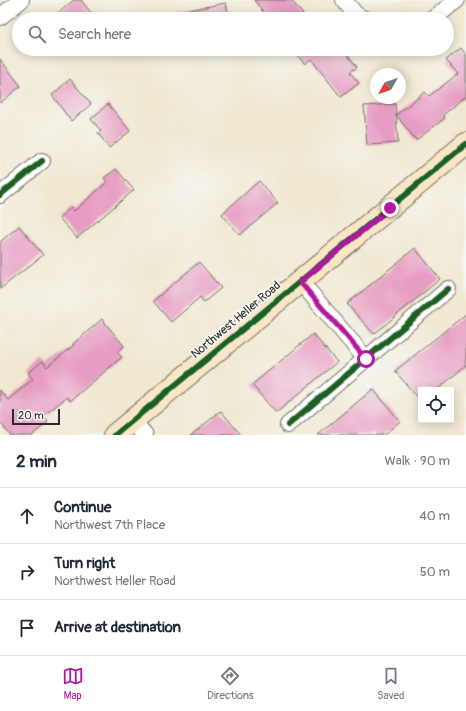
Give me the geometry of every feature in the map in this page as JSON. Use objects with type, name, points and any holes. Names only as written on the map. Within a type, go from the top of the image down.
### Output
[{"type":"street","points":[[0,17],[21,0]]},
{"type":"street","points":[[344,0],[353,12]]},
{"type":"street","points":[[441,12],[456,0]]},
{"type":"street","name":"Northwest Heller Road","points":[[115,435],[139,428],[300,282],[466,144]]},
{"type":"street","points":[[0,195],[42,161]]},
{"type":"street","points":[[300,282],[366,359]]},
{"type":"street","points":[[288,425],[448,289]]},
{"type":"building","points":[[74,0],[81,0],[90,12],[59,12]]},
{"type":"building","points":[[254,0],[291,0],[301,12],[263,12]]},
{"type":"building","points":[[226,3],[228,12],[178,12]]},
{"type":"building","points":[[461,48],[466,55],[466,96],[443,115],[445,118],[416,140],[396,115],[425,92],[429,96],[458,74],[446,60],[451,56],[454,56],[454,54]]},
{"type":"building","points":[[298,56],[348,56],[357,67],[350,72],[359,83],[341,97],[311,59],[305,64]]},
{"type":"building","points":[[0,59],[21,86],[0,103]]},
{"type":"building","points":[[70,79],[91,104],[71,121],[52,95]]},
{"type":"building","points":[[108,104],[130,131],[109,148],[98,133],[101,131],[91,119]]},
{"type":"building","points":[[395,104],[398,143],[367,145],[364,106]]},
{"type":"building","points":[[116,169],[134,190],[77,238],[59,218],[71,207],[74,211],[107,182],[104,178]]},
{"type":"building","points":[[259,181],[278,203],[240,235],[222,214]]},
{"type":"building","points":[[19,226],[43,255],[0,289],[0,242]]},
{"type":"building","points":[[415,248],[440,279],[374,334],[347,304]]},
{"type":"building","points":[[199,262],[221,288],[204,302],[200,297],[171,322],[153,301]]},
{"type":"building","points":[[466,314],[466,365],[440,387],[418,387],[418,398],[395,371]]},
{"type":"building","points":[[102,319],[124,346],[117,352],[122,357],[70,401],[67,397],[43,416],[48,422],[32,435],[10,435],[0,422],[0,390],[8,400],[33,379],[28,373],[43,361],[47,367]]},
{"type":"building","points":[[313,334],[337,362],[276,413],[252,385]]},
{"type":"building","points":[[373,389],[400,421],[384,435],[318,435]]},
{"type":"building","points":[[221,411],[241,435],[191,435]]},
{"type":"cycle path","points":[[115,435],[466,144]]},
{"type":"cycle path","points":[[0,195],[42,161]]},
{"type":"cycle path","points":[[288,425],[448,289]]},
{"type":"route","points":[[366,359],[300,282],[390,208]]}]
